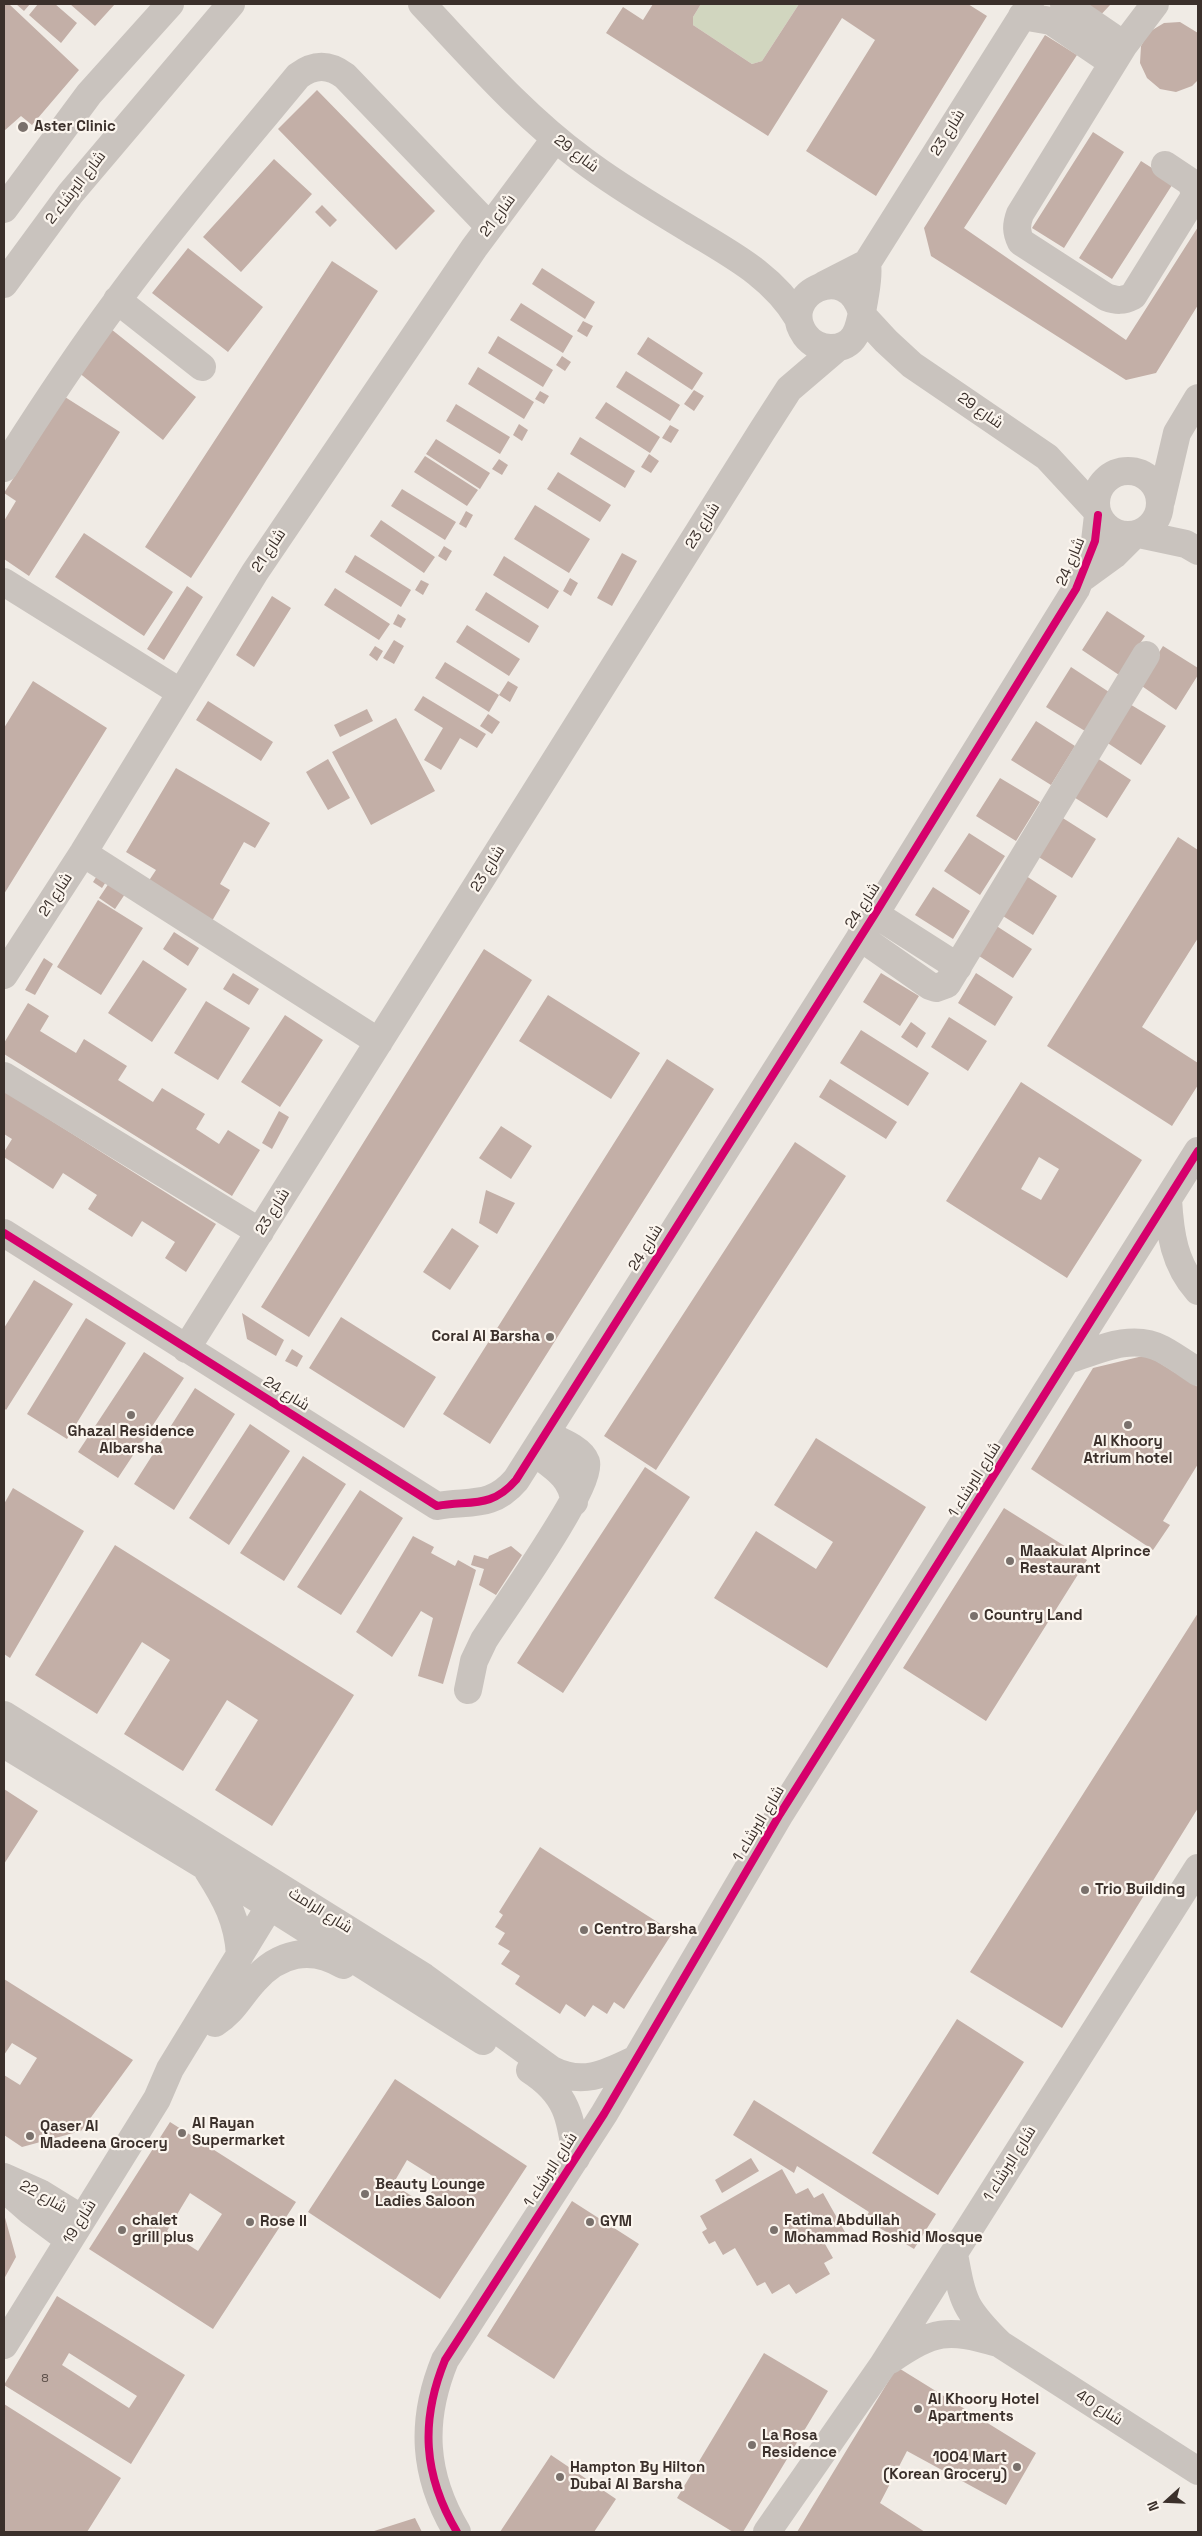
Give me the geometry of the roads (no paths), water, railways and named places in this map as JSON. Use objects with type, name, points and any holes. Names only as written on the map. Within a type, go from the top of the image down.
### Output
[{"type":"street","points":[[8,199],[35,169],[89,94],[170,4]]},
{"type":"street","name":"شارع البرشاء 2","points":[[4,284],[76,186],[232,4]]},
{"type":"street","name":"شارع 29","points":[[422,4],[510,98],[556,139],[614,182],[757,271],[784,298],[799,320]]},
{"type":"street","points":[[1064,4],[1119,54]]},
{"type":"street","points":[[1155,4],[1119,54],[1020,214],[1017,223],[1017,233],[1021,242],[1106,298],[1115,301],[1133,296],[1195,196],[1192,183],[1165,165]]},
{"type":"street","points":[[1026,10],[1119,54]]},
{"type":"street","name":"شارع 23","points":[[867,263],[1026,10]]},
{"type":"street","points":[[4,468],[46,402],[117,300],[298,76],[313,68],[330,67],[344,76],[489,226]]},
{"type":"street","name":"شارع 21","points":[[4,975],[83,853],[255,572],[489,226],[556,139]]},
{"type":"street","points":[[867,263],[869,274],[856,335],[852,340],[838,347],[820,347],[813,343],[802,330],[799,320],[804,299],[821,286],[867,263]]},
{"type":"street","name":"شارع 29","points":[[757,271],[821,286]]},
{"type":"street","points":[[821,286],[841,287],[849,291],[855,297],[862,314]]},
{"type":"street","points":[[117,300],[202,366]]},
{"type":"street","name":"شارع 29","points":[[862,314],[886,341],[912,365],[1047,457],[1097,513]]},
{"type":"street","name":"شارع 23","points":[[790,389],[799,320]]},
{"type":"street","name":"شارع 29","points":[[838,347],[912,365]]},
{"type":"street","name":"شارع 23","points":[[186,1348],[790,389],[838,347]]},
{"type":"street","points":[[1136,535],[1156,520],[1177,433],[1198,398]]},
{"type":"street","points":[[1177,433],[1146,458],[1103,482],[1098,492],[1097,513],[1102,522],[1116,533],[1186,544],[1198,552]]},
{"type":"street","name":"شارع 29","points":[[1047,457],[1116,474]]},
{"type":"street","points":[[1116,474],[1138,472],[1151,480],[1160,493],[1161,504],[1198,547]]},
{"type":"street","name":"شارع 24","points":[[4,1233],[437,1506],[459,1502],[475,1504],[491,1501],[505,1493],[516,1480],[875,914],[1081,579],[1095,541],[1097,513]]},
{"type":"street","name":"شارع 24","points":[[1081,579],[1136,535]]},
{"type":"street","points":[[4,582],[180,692]]},
{"type":"street","points":[[860,937],[930,986],[936,988],[947,984],[1146,655]]},
{"type":"street","points":[[83,853],[379,1042]]},
{"type":"street","points":[[875,914],[958,967]]},
{"type":"street","points":[[4,1076],[260,1232]]},
{"type":"street","name":"شارع البرشاء 1","points":[[457,2532],[448,2517],[437,2490],[430,2461],[428,2420],[437,2379],[456,2342],[576,2158],[780,1814],[1198,1151]]},
{"type":"street","points":[[1168,1199],[1170,1235],[1175,1253],[1183,1270],[1198,1291]]},
{"type":"street","points":[[1068,1360],[1119,1344],[1133,1342],[1161,1348],[1198,1372]]},
{"type":"street","points":[[468,1690],[474,1661],[484,1640],[574,1502],[572,1488],[539,1443]]},
{"type":"street","name":"شارع الرامث","points":[[4,1715],[283,1901],[403,1990],[538,2075],[552,2087],[564,2103],[570,2118],[576,2158]]},
{"type":"street","name":"شارع الرامث","points":[[4,1744],[204,1866],[283,1901],[424,1977],[559,2074],[573,2078],[591,2078],[636,2059]]},
{"type":"street","points":[[204,1866],[233,1912],[238,1933],[240,1955]]},
{"type":"street","name":"شارع البرشاء 1","points":[[767,2532],[883,2365],[1198,1868]]},
{"type":"street","name":"شارع 19","points":[[4,2345],[157,2100],[170,2069],[240,1955],[283,1901]]},
{"type":"street","name":"شارع 19","points":[[157,2100],[179,2076],[215,2023],[283,1901]]},
{"type":"street","points":[[215,2023],[234,2009],[262,1972],[284,1957],[297,1953],[321,1954],[371,1981],[403,1990]]},
{"type":"street","name":"شارع 22","points":[[4,2176],[40,2193],[76,2230]]},
{"type":"street","name":"شارع 22","points":[[4,2188],[30,2211],[76,2230]]},
{"type":"street","name":"شارع 40","points":[[954,2254],[966,2305],[975,2319],[1000,2344],[1198,2471]]},
{"type":"street","name":"شارع 40","points":[[883,2365],[918,2341],[936,2334],[963,2334],[1000,2344]]},
{"type":"place","name":"Aster Clinic","points":[[23,127]]},
{"type":"place","name":"Coral Al Barsha","points":[[550,1337]]},
{"type":"place","name":"Ghazal Residence Albarsha","points":[[131,1415]]},
{"type":"place","name":"Al Khoory Atrium hotel","points":[[1128,1425]]},
{"type":"place","name":"Maakulat Alprince Restaurant","points":[[1010,1561]]},
{"type":"place","name":"Country Land","points":[[974,1616]]},
{"type":"place","name":"Trio Building","points":[[1085,1890]]},
{"type":"place","name":"Centro Barsha","points":[[584,1930]]},
{"type":"place","name":"Al Rayan Supermarket","points":[[182,2133]]},
{"type":"place","name":"Qaser Al Madeena Grocery","points":[[30,2136]]},
{"type":"place","name":"Beauty Lounge Ladies Saloon","points":[[365,2194]]},
{"type":"place","name":"Rose II","points":[[250,2222]]},
{"type":"place","name":"GYM","points":[[590,2222]]},
{"type":"place","name":"chalet grill plus","points":[[122,2230]]},
{"type":"place","name":"Fatima Abdullah Mohammad Roshid Mosque","points":[[774,2230]]},
{"type":"place","name":"Al Khoory Hotel Apartments","points":[[918,2409]]},
{"type":"place","name":"La Rosa Residence","points":[[752,2445]]},
{"type":"place","name":"1004 Mart (Korean Grocery)","points":[[1017,2467]]},
{"type":"place","name":"Hampton By Hilton Dubai Al Barsha","points":[[560,2477]]}]
